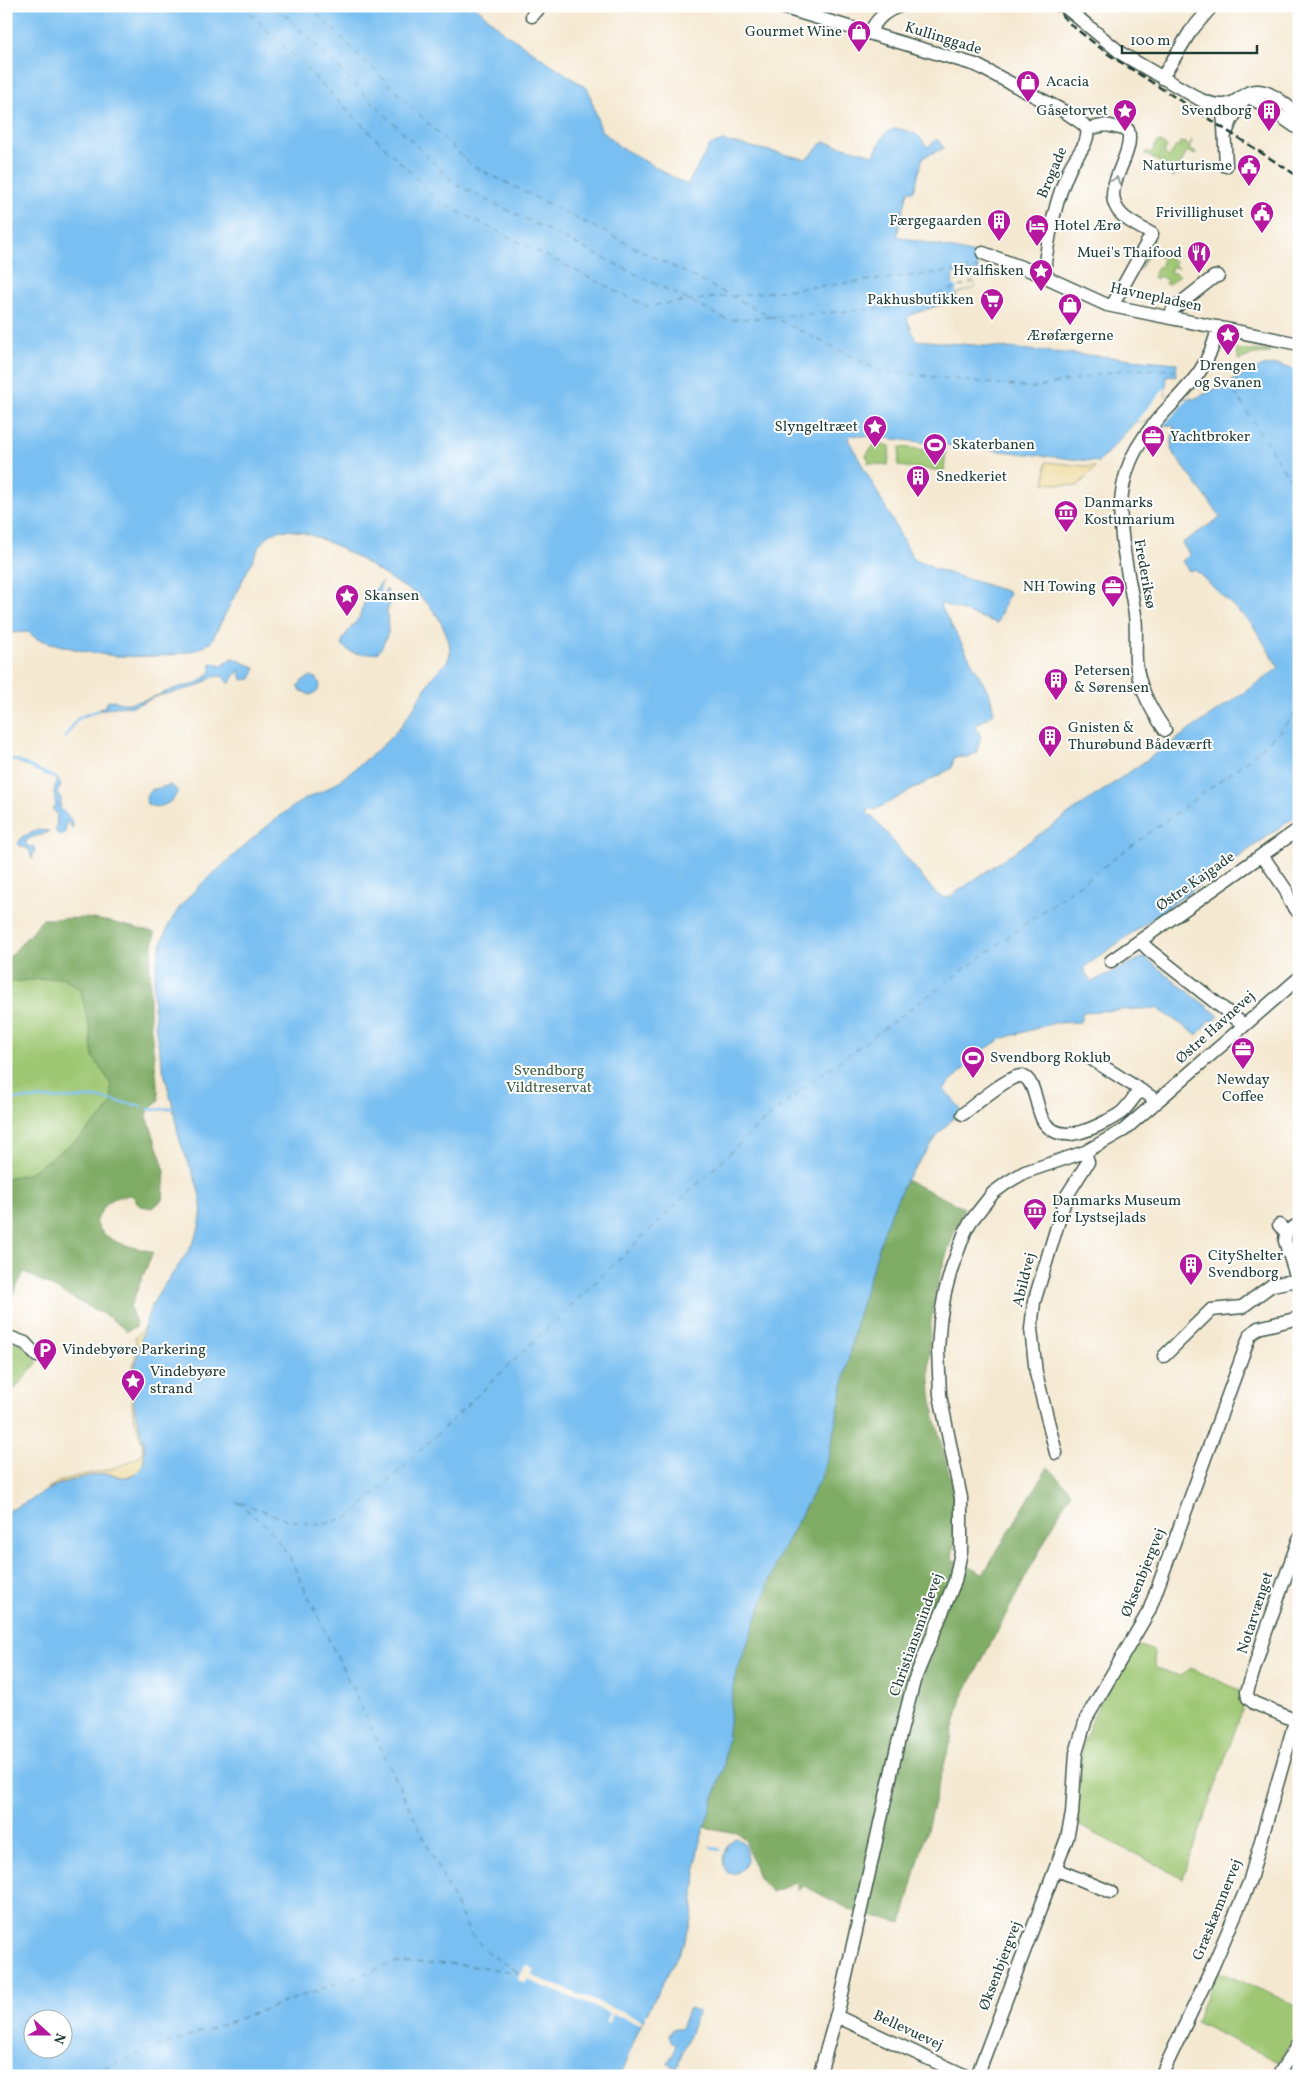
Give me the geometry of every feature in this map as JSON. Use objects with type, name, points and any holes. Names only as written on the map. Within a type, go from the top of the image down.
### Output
[{"type":"street","name":"Kullinggade","points":[[778,6],[976,65],[1074,117],[1087,129]]},
{"type":"street","points":[[870,33],[877,20],[884,13],[900,6]]},
{"type":"street","points":[[1064,6],[1122,54],[1201,100],[1223,106],[1253,92],[1262,92],[1299,114]]},
{"type":"street","points":[[1162,78],[1190,32],[1212,6]]},
{"type":"street","points":[[1246,96],[1266,106],[1299,129]]},
{"type":"street","points":[[1226,136],[1231,121],[1246,96]]},
{"type":"street","points":[[1223,106],[1226,166]]},
{"type":"street","points":[[1087,129],[1106,125],[1128,130],[1130,144],[1113,186],[1114,198],[1120,212],[1126,218],[1152,234],[1112,306]]},
{"type":"street","name":"Brogade","points":[[1045,272],[1045,262],[1056,203],[1071,166],[1086,141],[1087,129]]},
{"type":"street","name":"Havnepladsen","points":[[983,253],[1024,269],[1038,273],[1045,272],[1053,281],[1112,306],[1299,344]]},
{"type":"street","points":[[1170,318],[1173,309],[1216,276]]},
{"type":"street","name":"Frederiksø","points":[[1165,730],[1150,708],[1138,670],[1135,617],[1120,523],[1120,500],[1127,469],[1140,444],[1205,365],[1214,345],[1216,327]]},
{"type":"street","name":"Østre Kajgade","points":[[1111,961],[1299,829]]},
{"type":"street","points":[[1262,855],[1296,905]]},
{"type":"street","points":[[1140,941],[1244,1025]]},
{"type":"street","name":"Østre Havnevej","points":[[1085,1152],[1124,1130],[1299,978]]},
{"type":"street","points":[[1093,1060],[1150,1096],[1156,1103]]},
{"type":"street","points":[[963,1114],[997,1088],[1022,1076],[1028,1079],[1031,1084],[1040,1116],[1045,1124],[1054,1130],[1067,1134],[1081,1133],[1122,1112],[1140,1090]]},
{"type":"street","name":"Abildvej","points":[[1056,1453],[1036,1373],[1031,1329],[1034,1302],[1066,1197],[1088,1162],[1085,1152]]},
{"type":"street","name":"Christiansmindevej","points":[[819,2076],[836,2016],[897,1746],[914,1681],[956,1581],[961,1552],[961,1498],[940,1395],[938,1350],[940,1321],[952,1267],[970,1221],[993,1193],[1025,1172],[1085,1152]]},
{"type":"street","points":[[1164,1356],[1211,1310],[1242,1307],[1272,1285],[1298,1283],[1285,1242],[1283,1228],[1299,1224]]},
{"type":"street","name":"Øksenbjergvej","points":[[977,2076],[1067,1838],[1072,1814],[1075,1758],[1086,1718],[1149,1611],[1250,1335],[1258,1328],[1299,1318]]},
{"type":"street","points":[[6,1336],[25,1343],[37,1356]]},
{"type":"street","name":"Notarvænget","points":[[1297,1721],[1254,1703],[1248,1698],[1247,1692],[1263,1640],[1299,1539]]},
{"type":"street","name":"Græskæmnervej","points":[[1161,2076],[1212,1968],[1249,1883],[1297,1721]]},
{"type":"street","points":[[1055,1869],[1111,1892]]},
{"type":"street","name":"Bellevuevej","points":[[836,2016],[966,2076]]},
{"type":"street","points":[[1278,2076],[1299,2043]]},
{"type":"green space","points":[[1192,140],[1189,149],[1196,153],[1195,155],[1187,151],[1181,164],[1184,170],[1178,175],[1176,172],[1173,178],[1172,176],[1176,171],[1145,154],[1146,152],[1151,153],[1158,142],[1161,142],[1167,147],[1164,153],[1169,157],[1177,145],[1181,146],[1180,142],[1187,143],[1186,145],[1189,147]]},
{"type":"green space","points":[[1149,245],[1175,262],[1174,265],[1178,268],[1172,267],[1170,272],[1180,275],[1169,284],[1165,284],[1167,280],[1159,276],[1157,279],[1153,277],[1163,259],[1150,251],[1140,269]]},
{"type":"green space","points":[[1236,349],[1270,351],[1270,353],[1254,354],[1239,360]]},
{"type":"green space","points":[[875,444],[890,446],[888,465],[867,463],[869,461],[866,455]]},
{"type":"green space","points":[[900,447],[946,452],[944,471],[898,466]]},
{"type":"green space","points":[[86,918],[155,933],[150,962],[150,1020],[159,1100],[149,1109],[147,1116],[165,1171],[163,1199],[153,1208],[140,1206],[132,1195],[113,1199],[105,1205],[96,1222],[105,1235],[112,1240],[153,1252],[130,1307],[137,1326],[127,1331],[110,1318],[24,1272],[6,1308],[6,1178],[28,1174],[79,1138],[104,1115],[113,1101],[110,1082],[93,1057],[90,1030],[81,991],[62,977],[10,982],[6,976],[6,961],[43,919]]},
{"type":"green space","points":[[6,976],[10,982],[63,977],[81,991],[90,1030],[93,1057],[110,1082],[113,1101],[104,1115],[79,1138],[28,1174],[6,1178]]},
{"type":"green space","points":[[906,1180],[964,1208],[946,1254],[940,1276],[931,1320],[929,1343],[931,1393],[955,1508],[956,1529],[952,1559],[983,1574],[1048,1467],[1071,1491],[962,1698],[902,1923],[853,1911],[804,1886],[797,1890],[795,1883],[772,1892],[758,1878],[745,1839],[736,1833],[704,1827],[724,1765],[734,1680],[779,1556],[821,1477],[829,1454],[857,1317],[888,1219]]},
{"type":"green space","points":[[6,1339],[24,1345],[38,1362],[6,1399]]},
{"type":"green space","points":[[1137,1645],[1153,1650],[1156,1668],[1180,1676],[1191,1668],[1239,1690],[1244,1705],[1183,1878],[1076,1824],[1081,1749],[1097,1708]]},
{"type":"green space","points":[[1217,1971],[1299,2006],[1299,2030],[1279,2062],[1195,2022]]},
{"type":"sand","points":[[1046,462],[1095,467],[1078,486],[1045,483]]},
{"type":"sand","name":"Vindebyøre strand","points":[[146,1325],[136,1360],[133,1382],[135,1408],[144,1447],[143,1464],[139,1471],[132,1476],[126,1477],[109,1474],[94,1476],[46,1489],[64,1480],[125,1464],[142,1454],[143,1446],[133,1414],[130,1383],[137,1347],[135,1338]]},
{"type":"water","name":"Svendborg Vildtreservat","points":[[6,6],[475,6],[506,34],[588,89],[601,130],[620,147],[687,185],[710,145],[724,141],[805,159],[825,142],[874,155],[882,138],[894,129],[914,133],[928,147],[937,139],[944,148],[923,157],[914,191],[908,191],[897,236],[975,254],[979,271],[953,274],[952,283],[971,276],[975,287],[956,294],[957,299],[910,315],[907,319],[916,340],[1177,363],[1176,376],[1167,375],[1165,396],[1194,399],[1263,366],[1279,365],[1299,371],[1299,814],[1083,968],[1091,982],[1144,957],[1219,1016],[1214,1022],[1210,1019],[1197,1035],[1157,1008],[1083,1012],[1080,1022],[1054,1023],[1001,1039],[979,1053],[944,1089],[961,1109],[938,1135],[906,1180],[888,1219],[857,1317],[829,1454],[821,1477],[779,1556],[734,1680],[724,1765],[698,1848],[692,1919],[684,1943],[642,2022],[620,2076],[6,2076],[6,1512],[51,1488],[70,1481],[104,1474],[124,1478],[131,1477],[140,1469],[144,1462],[144,1444],[135,1411],[133,1387],[145,1323],[157,1296],[191,1246],[201,1218],[201,1202],[179,1137],[155,1023],[154,982],[162,942],[172,919],[185,900],[240,849],[294,806],[327,789],[344,777],[395,733],[407,718],[434,675],[446,663],[450,651],[448,638],[438,618],[426,602],[418,596],[352,554],[319,538],[302,532],[287,530],[274,532],[260,546],[211,642],[202,647],[179,654],[117,656],[86,652],[37,639],[28,632],[6,633]],"holes":[[[1136,421],[1174,426],[1171,450],[1221,517],[1182,543],[1190,555],[1182,561],[1189,571],[1194,569],[1253,625],[1279,668],[951,896],[945,898],[936,894],[875,819],[867,813],[869,808],[875,810],[952,768],[954,757],[968,757],[976,753],[981,737],[975,726],[994,713],[990,695],[939,603],[997,623],[1009,592],[929,567],[930,565],[914,560],[848,439],[851,435],[885,438],[1099,462]]]},
{"type":"water","points":[[382,582],[379,592],[384,596],[385,590],[388,590],[387,596],[390,604],[387,611],[388,633],[382,647],[377,653],[358,654],[349,651],[342,645],[343,638],[359,618],[365,600]]},
{"type":"water","points":[[233,658],[254,667],[255,670],[251,679],[242,680],[239,670],[230,683],[222,676],[213,677],[196,687],[158,696],[134,706],[114,707],[97,711],[106,705],[108,701],[114,700],[120,703],[135,702],[178,687],[193,685],[211,672],[211,663],[224,665]]},
{"type":"water","points":[[311,676],[317,679],[320,685],[317,692],[310,695],[300,690],[298,686],[302,681]]},
{"type":"water","points":[[57,779],[61,786],[57,793],[61,799],[60,808],[73,825],[73,828],[66,822],[65,833],[60,836],[56,832],[57,814],[52,809],[56,806],[54,792]]},
{"type":"water","points":[[171,785],[178,791],[173,799],[165,805],[156,807],[147,804],[146,796],[151,790]]},
{"type":"water","points":[[38,830],[49,831],[26,841],[26,845],[33,846],[35,849],[32,859],[29,849],[18,844],[22,837]]},
{"type":"water","points":[[736,1838],[744,1843],[748,1856],[741,1870],[737,1873],[728,1873],[725,1869],[724,1854],[728,1844]]},
{"type":"water","points":[[689,2008],[698,2011],[677,2068],[668,2064],[676,2044],[671,2041],[669,2035],[674,2028],[681,2028]]},
{"type":"pier","points":[[971,276],[975,287],[955,294],[957,288],[952,283]]},
{"type":"pier","points":[[1166,387],[1165,396],[1188,399],[1166,423],[1136,421]]},
{"type":"pier","points":[[527,1965],[534,1970],[531,1975],[642,2020],[641,2024],[613,2014],[609,2023],[606,2023],[610,2013],[527,1980],[525,1984],[517,1979]]},
{"type":"waterway","points":[[65,738],[77,720],[97,711]]},
{"type":"waterway","points":[[6,759],[18,761],[57,779]]},
{"type":"waterway","points":[[6,1045],[6,1052]]},
{"type":"waterway","points":[[6,1099],[99,1098],[141,1106]]},
{"type":"waterway","points":[[148,1109],[173,1108]]},
{"type":"waterway","points":[[711,1847],[720,1850]]},
{"type":"ferry route","points":[[243,6],[441,203],[646,306],[729,296]]},
{"type":"ferry route","points":[[276,6],[455,184],[728,320],[901,307],[973,282]]},
{"type":"ferry route","points":[[309,6],[471,165],[880,371],[1034,388],[1126,369],[1177,370]]},
{"type":"ferry route","points":[[733,296],[979,268]]},
{"type":"ferry route","points":[[1229,383],[1299,494]]},
{"type":"ferry route","points":[[6,2076],[90,2072],[394,1963],[455,1964],[521,1973],[490,1955],[469,1932],[289,1556],[267,1526],[236,1501],[288,1520],[322,1525],[352,1516],[758,1126],[814,1080],[1248,760],[1280,731],[1299,710]]},
{"type":"railway","points":[[1053,6],[1070,24],[1108,54],[1299,177]]},
{"type":"place","name":"Gourmet Wine","points":[[859,53]]},
{"type":"place","name":"Acacia","points":[[1028,103]]},
{"type":"place","name":"Gåsetorvet","points":[[1125,132]]},
{"type":"place","name":"Svendborg","points":[[1269,132]]},
{"type":"place","name":"Naturturisme","points":[[1249,187]]},
{"type":"place","name":"Frivillighuset","points":[[1262,234]]},
{"type":"place","name":"Færgegaarden","points":[[999,242]]},
{"type":"place","name":"Hotel Ærø","points":[[1037,247]]},
{"type":"place","name":"Muei's Thaifood","points":[[1199,274]]},
{"type":"place","name":"Hvalfisken","points":[[1041,292]]},
{"type":"place","name":"Pakhusbutikken","points":[[992,321]]},
{"type":"place","name":"Ærøfærgerne","points":[[1070,326]]},
{"type":"place","name":"Drengen og Svanen","points":[[1228,356]]},
{"type":"place","name":"Slyngeltræet","points":[[875,448]]},
{"type":"place","name":"Yachtbroker","points":[[1153,458]]},
{"type":"place","name":"Skaterbanen","points":[[935,466]]},
{"type":"place","name":"Snedkeriet","points":[[918,498]]},
{"type":"place","name":"Danmarks Kostumarium","points":[[1066,533]]},
{"type":"place","name":"NH Towing","points":[[1113,608]]},
{"type":"place","name":"Skansen","points":[[347,617]]},
{"type":"place","name":"Petersen & Sørensen","points":[[1056,701]]},
{"type":"place","name":"Gnisten & Thurøbund Bådeværft","points":[[1050,758]]},
{"type":"place","name":"Newday Coffee","points":[[1243,1070]]},
{"type":"place","name":"Svendborg Roklub","points":[[973,1079]]},
{"type":"place","name":"Danmarks Museum for Lystsejlads","points":[[1035,1231]]},
{"type":"place","name":"CityShelter Svendborg","points":[[1191,1286]]},
{"type":"place","name":"Vindebyøre Parkering","points":[[45,1371]]},
{"type":"place","name":"Vindebyøre strand","points":[[133,1402]]}]
